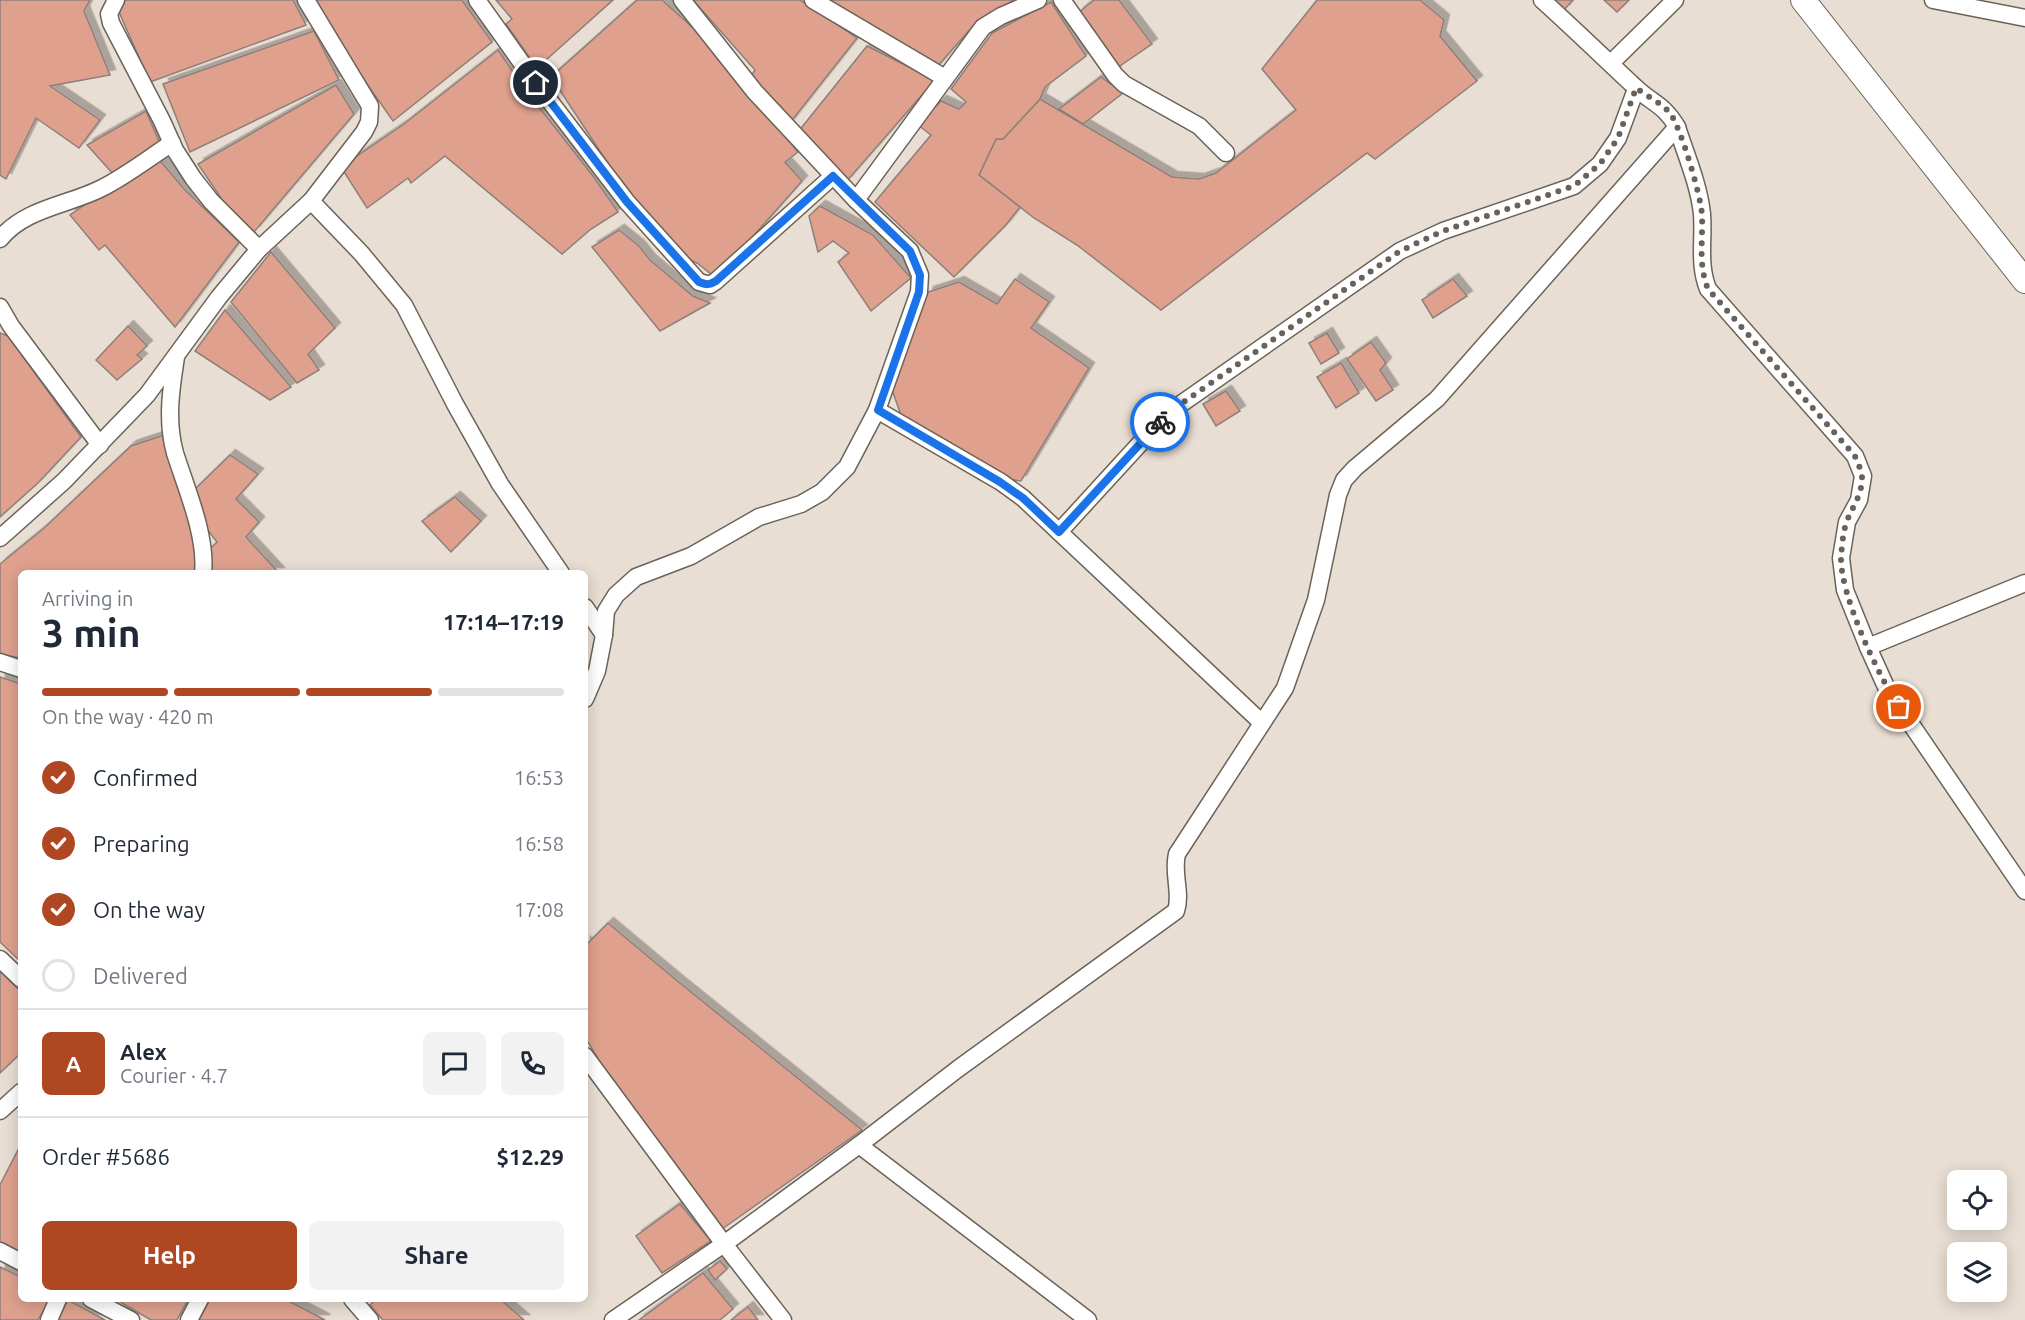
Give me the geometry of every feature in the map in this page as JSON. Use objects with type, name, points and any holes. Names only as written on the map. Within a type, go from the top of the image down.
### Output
[{"type":"street","points":[[116,0],[109,14],[111,23],[172,143],[193,178],[211,201],[259,249]]},
{"type":"street","points":[[0,537],[100,445],[147,394],[193,329],[259,249],[310,201],[364,132],[369,122],[370,106],[306,0]]},
{"type":"street","points":[[477,0],[536,83],[627,202],[699,282],[710,285],[716,281],[833,176]]},
{"type":"street","points":[[588,692],[597,671],[606,610],[616,595],[636,578],[691,556],[759,517],[801,504],[822,492],[847,467],[878,410],[919,292],[920,275],[910,251],[856,200],[755,92],[682,0]]},
{"type":"street","points":[[813,0],[945,78]]},
{"type":"street","points":[[856,200],[983,27],[989,22],[1038,0]]},
{"type":"street","points":[[1062,0],[1115,75],[1124,84],[1199,126],[1226,153]]},
{"type":"street","points":[[1542,0],[1636,88],[1670,114],[1677,127],[1702,212],[1702,275],[1708,289],[1855,456],[1863,476],[1859,500],[1847,522],[1841,558],[1845,590],[1887,689],[2025,891]]},
{"type":"street","points":[[1611,63],[1674,0]]},
{"type":"street","points":[[1933,0],[2025,18]]},
{"type":"street","points":[[1811,2],[2025,281]]},
{"type":"street","points":[[1059,532],[1168,413],[1400,251],[1443,231],[1574,186],[1600,164],[1618,138],[1636,88]]},
{"type":"street","points":[[613,1320],[724,1244],[859,1145],[968,1061],[1176,911],[1179,903],[1175,861],[1177,854],[1285,688],[1316,600],[1338,495],[1344,480],[1355,468],[1437,399],[1677,127]]},
{"type":"street","points":[[0,238],[25,218],[103,187],[172,143]]},
{"type":"street","points":[[310,201],[361,253],[404,305],[455,404],[500,484],[559,570]]},
{"type":"street","points":[[0,307],[10,326],[100,445]]},
{"type":"street","points":[[177,354],[170,424],[175,452],[201,538],[203,570]]},
{"type":"street","points":[[878,410],[1023,498],[1261,722]]},
{"type":"street","points":[[1868,647],[2025,583]]},
{"type":"street","points":[[588,612],[604,635]]},
{"type":"street","points":[[0,662],[18,668]]},
{"type":"street","points":[[0,959],[18,976]]},
{"type":"street","points":[[588,1060],[783,1320]]},
{"type":"street","points":[[0,1111],[18,1095]]},
{"type":"street","points":[[859,1145],[1088,1320]]},
{"type":"street","points":[[0,1251],[18,1260]]},
{"type":"street","points":[[49,1320],[57,1302]]},
{"type":"street","points":[[97,1302],[130,1320]]},
{"type":"street","points":[[189,1320],[198,1302]]},
{"type":"street","points":[[354,1302],[370,1320]]},
{"type":"building","points":[[0,0],[90,0],[84,11],[110,75],[50,86],[100,120],[79,148],[36,118],[6,179],[0,175]]},
{"type":"building","points":[[120,0],[293,0],[306,25],[150,82],[115,3]]},
{"type":"building","points":[[308,0],[462,0],[492,42],[393,121]]},
{"type":"building","points":[[496,0],[613,0],[537,68],[506,24],[512,19]]},
{"type":"building","points":[[637,0],[662,0],[702,36],[798,152],[785,162],[802,181],[716,278],[697,263],[680,256],[619,180],[551,77]]},
{"type":"building","points":[[693,0],[800,0],[857,38],[789,124],[751,76],[755,70]]},
{"type":"building","points":[[821,0],[1014,0],[973,26],[936,68]]},
{"type":"building","points":[[1094,0],[1119,0],[1152,44],[1114,70],[1078,13]]},
{"type":"building","points":[[1317,0],[1420,0],[1444,20],[1440,36],[1477,81],[1375,159],[1367,153],[1161,310],[1077,245],[1034,218],[979,175],[996,139],[1003,139],[1040,99],[1172,177],[1199,179],[1216,173],[1296,110],[1262,69]]},
{"type":"building","points":[[1554,0],[1573,0],[1564,10]]},
{"type":"building","points":[[1604,0],[1629,0],[1617,12]]},
{"type":"building","points":[[1051,2],[1086,56],[1045,87],[1040,99],[1003,139],[996,139],[979,175],[1020,207],[1005,226],[954,277],[875,202],[931,135],[918,125],[941,101],[959,109],[966,102],[951,89],[992,33]]},
{"type":"building","points":[[314,31],[339,80],[190,152],[163,84]]},
{"type":"building","points":[[867,46],[935,80],[846,182],[798,132]]},
{"type":"building","points":[[498,50],[618,212],[591,229],[562,254],[445,156],[411,183],[408,178],[367,208],[341,167],[404,124]]},
{"type":"building","points":[[1101,77],[1123,93],[1083,124],[1059,109]]},
{"type":"building","points":[[336,85],[354,114],[254,232],[227,207],[198,164]]},
{"type":"building","points":[[146,111],[161,146],[114,175],[87,145]]},
{"type":"building","points":[[156,156],[185,190],[239,242],[175,327],[105,245],[99,250],[70,215]]},
{"type":"building","points":[[820,206],[873,235],[911,278],[871,311],[838,262],[849,253],[833,241],[818,252],[809,216]]},
{"type":"building","points":[[619,230],[693,296],[710,303],[660,331],[592,247]]},
{"type":"building","points":[[271,252],[335,328],[308,354],[319,370],[297,383],[231,302]]},
{"type":"building","points":[[1015,279],[1049,302],[1031,328],[1089,368],[1021,481],[1006,479],[901,415],[892,390],[928,292],[959,282],[997,304]]},
{"type":"building","points":[[1453,279],[1467,296],[1433,318],[1422,300]]},
{"type":"building","points":[[225,310],[291,387],[270,400],[195,351]]},
{"type":"building","points":[[128,326],[147,346],[137,355],[142,359],[117,380],[96,360]]},
{"type":"building","points":[[0,333],[8,336],[81,437],[38,483],[0,517]]},
{"type":"building","points":[[1327,333],[1339,353],[1321,364],[1309,343]]},
{"type":"building","points":[[1371,342],[1386,363],[1380,370],[1393,390],[1376,401],[1347,359]]},
{"type":"building","points":[[1341,363],[1359,393],[1336,408],[1317,377]]},
{"type":"building","points":[[1226,391],[1240,411],[1216,426],[1203,404]]},
{"type":"building","points":[[164,435],[190,519],[201,570],[18,570],[18,657],[0,654],[0,564],[43,529],[131,446]]},
{"type":"building","points":[[230,455],[258,474],[236,499],[259,522],[246,537],[276,570],[204,570],[207,552],[217,542],[198,518],[194,490]]},
{"type":"building","points":[[455,497],[481,521],[451,552],[422,521]]},
{"type":"building","points":[[0,677],[18,683],[18,959],[0,942]]},
{"type":"building","points":[[608,923],[862,1130],[722,1229],[604,1069],[588,1042],[588,943]]},
{"type":"building","points":[[0,971],[18,989],[18,1056],[0,1073]]},
{"type":"building","points":[[18,1150],[18,1253],[0,1243],[0,1185]]},
{"type":"building","points":[[680,1204],[711,1241],[662,1273],[636,1236]]},
{"type":"building","points":[[720,1261],[727,1269],[715,1280],[708,1270]]},
{"type":"building","points":[[0,1267],[18,1276],[18,1302],[48,1302],[38,1320],[0,1320]]},
{"type":"building","points":[[703,1273],[733,1309],[720,1320],[639,1320]]},
{"type":"building","points":[[67,1302],[72,1302],[105,1320],[58,1320]]},
{"type":"building","points":[[120,1302],[186,1302],[177,1320],[151,1320]]},
{"type":"building","points":[[208,1302],[291,1302],[325,1320],[199,1320]]},
{"type":"building","points":[[373,1302],[503,1302],[524,1320],[383,1320],[370,1305]]},
{"type":"building","points":[[748,1307],[758,1320],[731,1320]]},
{"type":"way so far","points":[[1160,422],[1168,413],[1400,251],[1443,231],[1574,186],[1600,164],[1618,138],[1636,88],[1670,114],[1677,127],[1702,212],[1702,275],[1708,289],[1855,456],[1863,476],[1859,500],[1847,522],[1841,558],[1845,590],[1880,674],[1899,707]]},
{"type":"route","points":[[536,83],[627,202],[699,282],[706,285],[716,281],[833,176],[910,251],[920,275],[919,292],[878,410],[1000,482],[1023,498],[1059,532],[1160,422]]}]
